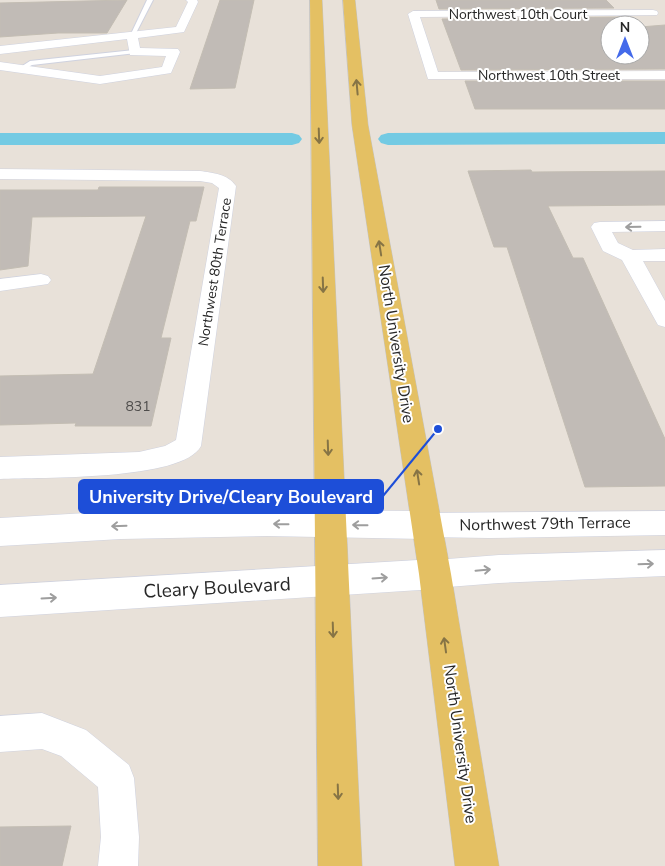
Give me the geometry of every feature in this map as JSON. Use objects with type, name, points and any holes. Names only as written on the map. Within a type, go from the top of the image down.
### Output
[{"type":"main road","points":[[316,0],[340,866]]},
{"type":"main road","name":"North University Drive","points":[[346,6],[360,125],[435,574],[477,866]]},
{"type":"street","points":[[0,50],[180,30],[193,2],[192,0]]},
{"type":"street","points":[[644,0],[653,13],[665,18]]},
{"type":"street","name":"Northwest 10th Court","points":[[433,76],[413,14],[653,13]]},
{"type":"street","points":[[0,66],[100,80],[167,70],[174,52],[134,52],[132,35]]},
{"type":"street","name":"Northwest 10th Street","points":[[433,76],[665,75]]},
{"type":"street","name":"Northwest 80th Terrace","points":[[0,174],[200,176],[217,179],[228,186],[188,446],[170,455],[139,462],[0,468]]},
{"type":"street","points":[[665,226],[600,227],[610,247],[630,256],[665,255]]},
{"type":"street","points":[[630,256],[665,320]]},
{"type":"street","points":[[0,286],[41,280]]},
{"type":"street","name":"Northwest 79th Terrace","points":[[426,525],[489,526],[665,523]]},
{"type":"street","points":[[0,532],[121,525],[426,525]]},
{"type":"street","points":[[435,574],[499,568],[665,563]]},
{"type":"street","name":"Cleary Boulevard","points":[[0,601],[435,574]]},
{"type":"street","points":[[0,734],[42,731],[73,743],[116,778],[120,838],[118,866]]},
{"type":"lane","points":[[132,35],[150,0]]},
{"type":"lane","points":[[19,70],[30,63],[134,52]]},
{"type":"building","points":[[127,0],[107,33],[58,33],[0,37],[0,3]]},
{"type":"building","points":[[220,0],[254,0],[235,88],[190,89]]},
{"type":"building","points":[[436,0],[606,0],[614,8],[439,9]]},
{"type":"building","points":[[600,17],[600,65],[650,65],[650,26],[665,25],[665,69],[461,70],[442,19]]},
{"type":"building","points":[[465,81],[665,81],[665,109],[475,109]]},
{"type":"building","points":[[531,170],[532,172],[665,171],[665,205],[548,206],[573,258],[583,258],[665,439],[665,486],[585,487],[507,247],[494,247],[468,171]]},
{"type":"building","points":[[99,187],[204,187],[196,221],[190,221],[161,338],[171,338],[151,426],[75,426],[76,423],[0,425],[0,376],[93,374],[146,216],[32,217],[28,266],[0,270],[0,190],[98,190]]},
{"type":"building","points":[[71,826],[62,866],[0,866],[0,827]]},
{"type":"waterway","points":[[388,139],[665,138]]},
{"type":"waterway","points":[[0,139],[292,139]]},
{"type":"place","name":"University Drive/Cleary Boulevard","points":[[438,429]]}]
